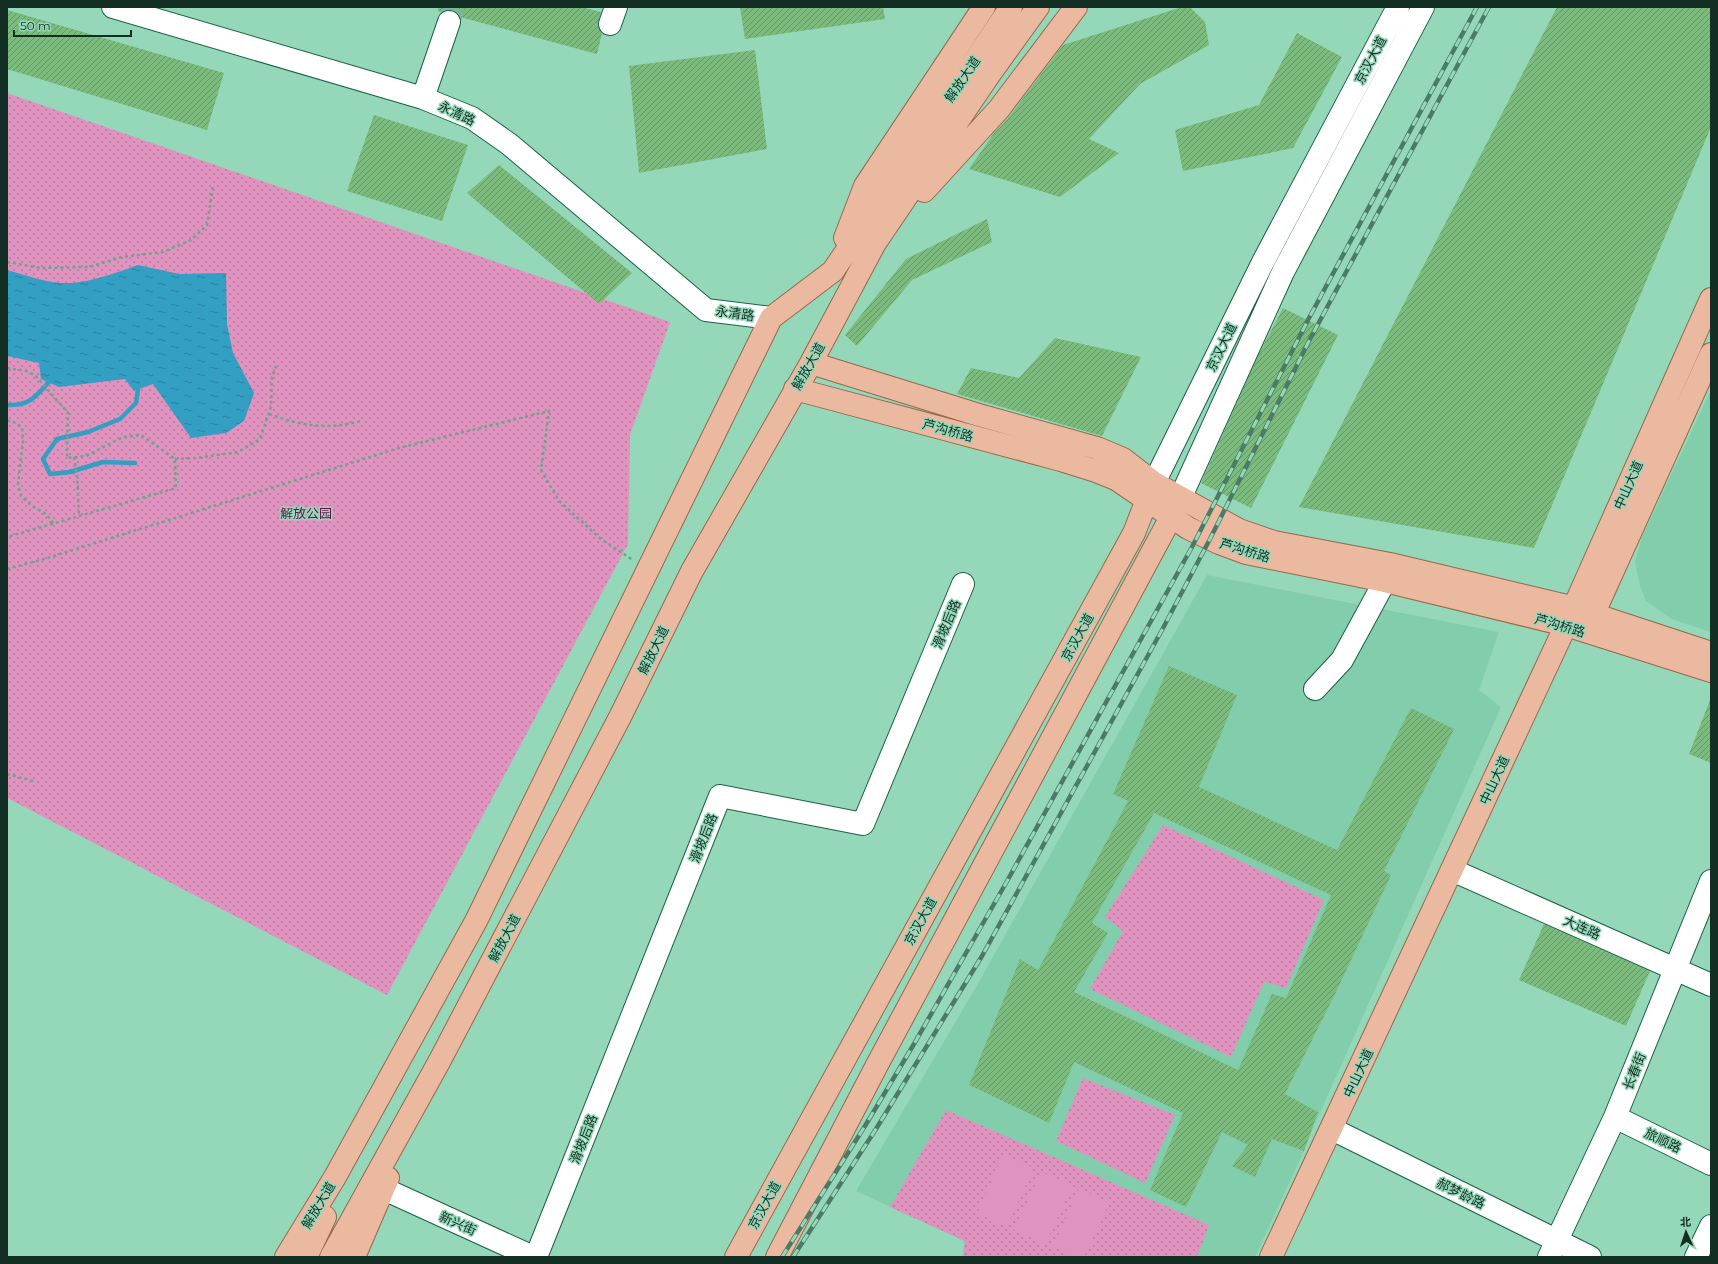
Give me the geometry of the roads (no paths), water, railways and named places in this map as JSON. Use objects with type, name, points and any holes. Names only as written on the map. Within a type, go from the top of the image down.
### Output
[{"type":"main road","name":"解放大道","points":[[833,271],[865,186],[984,7]]},
{"type":"main road","name":"解放大道","points":[[286,1257],[335,1177],[476,921],[771,318],[833,271],[1011,7]]},
{"type":"main road","name":"解放大道","points":[[876,243],[999,109],[1076,7]]},
{"type":"main road","name":"解放大道","points":[[330,1257],[438,1062],[620,717],[692,571],[811,363],[876,243],[989,75],[1036,10]]},
{"type":"main road","name":"中山大道","points":[[1271,1257],[1452,870],[1572,621],[1711,299]]},
{"type":"main road","name":"中山大道","points":[[1593,615],[1711,354]]},
{"type":"main road","name":"芦沟桥路","points":[[811,363],[979,415],[1097,448],[1123,459],[1171,517],[1188,528],[1219,543],[1246,553],[1572,621],[1593,615],[1711,653]]},
{"type":"main road","name":"芦沟桥路","points":[[795,389],[1061,460],[1151,491],[1180,497],[1239,530],[1274,542],[1390,564],[1572,621],[1711,671]]},
{"type":"main road","name":"京汉大道","points":[[736,1257],[1134,533],[1151,491]]},
{"type":"main road","name":"京汉大道","points":[[777,1257],[877,1065],[1171,517]]},
{"type":"main road","name":"解放大道","points":[[306,1257],[407,1047]]},
{"type":"main road","name":"解放大道","points":[[354,1257],[438,1062]]},
{"type":"street","name":"永清路","points":[[113,7],[423,98],[472,118],[509,144],[706,310],[771,318]]},
{"type":"street","name":"京汉大道","points":[[1151,491],[1263,262],[1398,7]]},
{"type":"street","name":"京汉大道","points":[[1171,517],[1283,272],[1423,7]]},
{"type":"street","points":[[423,98],[449,22]]},
{"type":"street","points":[[1315,689],[1342,660],[1385,581]]},
{"type":"street","name":"滑坡后路","points":[[534,1257],[720,796],[863,824],[963,584]]},
{"type":"street","name":"大连路","points":[[1452,870],[1711,985]]},
{"type":"street","name":"长春街","points":[[1553,1249],[1615,1117],[1711,881]]},
{"type":"street","name":"旅顺路","points":[[1615,1117],[1711,1164]]},
{"type":"street","name":"郝梦龄路","points":[[1332,1129],[1553,1249],[1590,1257]]},
{"type":"street","name":"新兴街","points":[[384,1189],[534,1257]]},
{"type":"street","points":[[1696,1257],[1711,1226]]},
{"type":"water","points":[[138,265],[179,274],[226,273],[227,324],[233,353],[254,393],[244,421],[226,433],[191,438],[153,384],[134,391],[125,379],[59,387],[41,379],[39,363],[7,356],[7,270],[51,282],[73,283],[102,277]]},
{"type":"waterway","points":[[7,405],[21,404],[31,400],[49,382]]},
{"type":"waterway","points":[[135,463],[103,462],[70,472],[50,474],[43,459],[57,439],[88,432],[120,419],[136,403],[138,390]]},
{"type":"tunnel","points":[[449,22],[454,7]]},
{"type":"railway","points":[[782,1257],[865,1126],[914,1044],[1006,883],[1192,547],[1309,318],[1477,7]]},
{"type":"railway","points":[[793,1257],[876,1129],[982,956],[1162,630],[1210,539],[1310,339],[1489,7]]},
{"type":"park label","name":"解放公园","points":[[306,513]]}]
